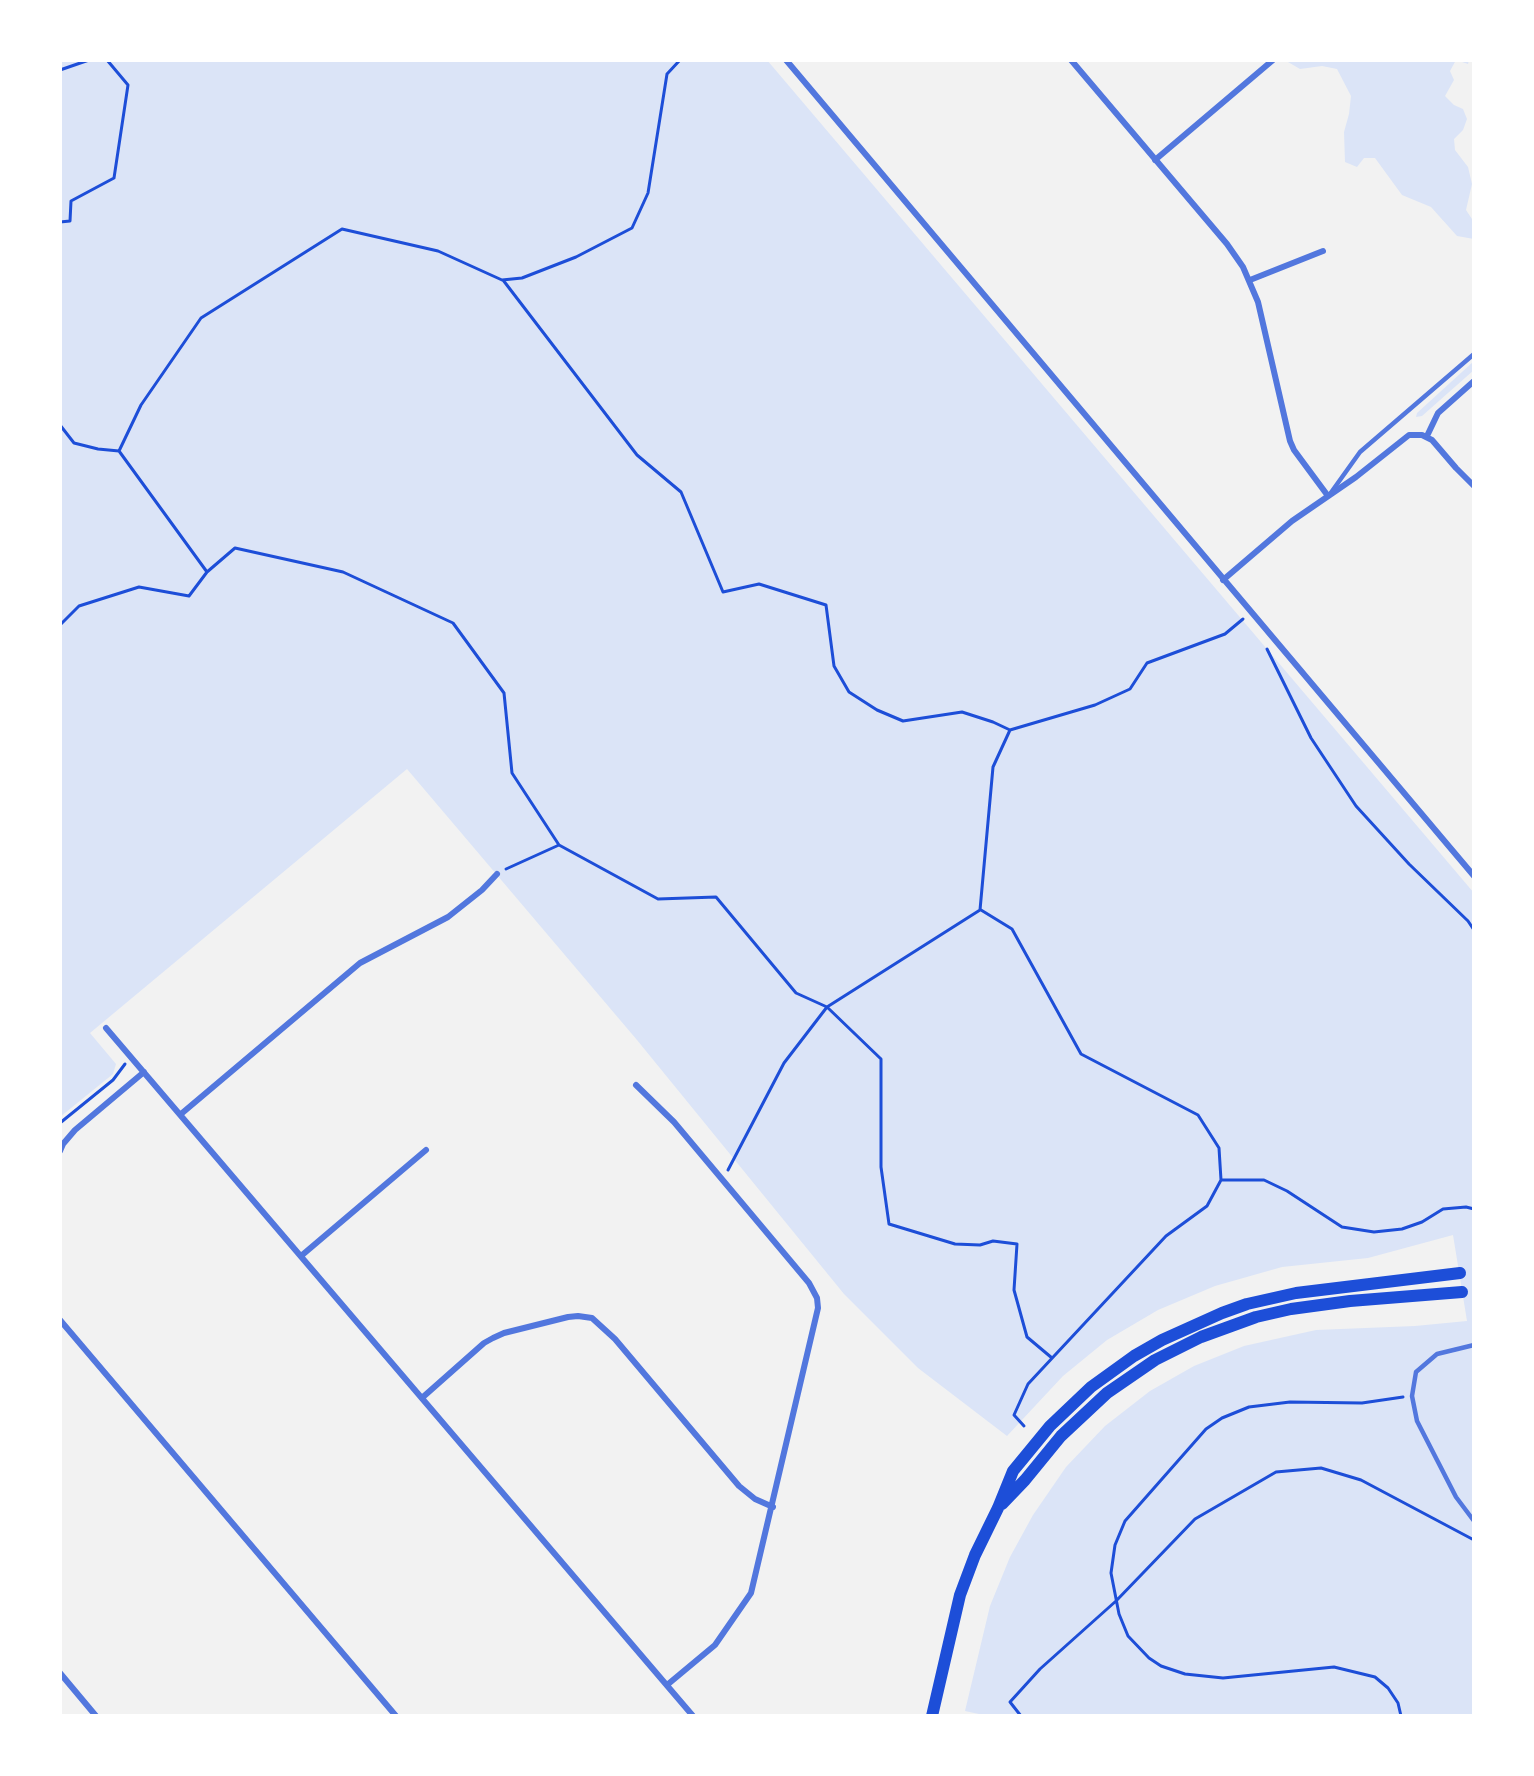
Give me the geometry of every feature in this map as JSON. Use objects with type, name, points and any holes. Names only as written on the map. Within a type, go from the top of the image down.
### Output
[{"type":"main road","points":[[932,1716],[960,1595],[975,1555],[1013,1471],[1050,1425],[1090,1387],[1134,1356],[1162,1340],[1222,1313],[1271,1298],[1460,1273]]},
{"type":"main road","points":[[998,1508],[1025,1480],[1061,1436],[1107,1393],[1155,1360],[1201,1337],[1256,1317],[1290,1309],[1350,1301],[1462,1292]]},
{"type":"street","points":[[786,60],[1474,876]]},
{"type":"street","points":[[1071,60],[1227,244],[1250,279],[1262,315],[1290,441],[1294,450],[1328,496]]},
{"type":"street","points":[[1155,160],[1273,60]]},
{"type":"street","points":[[1250,279],[1323,251]]},
{"type":"street","points":[[1426,436],[1438,413],[1474,381]]},
{"type":"street","points":[[1223,580],[1292,521],[1369,468],[1404,438],[1413,434],[1426,436],[1432,440],[1474,486]]},
{"type":"street","points":[[181,1114],[360,963],[448,917],[482,890],[497,874]]},
{"type":"street","points":[[106,1028],[693,1716]]},
{"type":"street","points":[[60,1151],[75,1130],[144,1072]]},
{"type":"street","points":[[636,1084],[674,1122],[809,1283],[817,1298],[817,1317],[751,1593],[715,1644],[667,1685]]},
{"type":"street","points":[[301,1256],[426,1150]]},
{"type":"street","points":[[423,1397],[484,1343],[493,1338],[504,1333],[568,1317],[592,1318],[615,1339],[739,1486],[755,1498],[773,1507]]},
{"type":"street","points":[[60,1320],[396,1716]]},
{"type":"street","points":[[60,1673],[96,1716]]},
{"type":"lane","points":[[1328,496],[1360,452],[1474,354]]},
{"type":"lane","points":[[1474,1345],[1437,1354],[1416,1372],[1412,1396],[1417,1421],[1456,1497],[1474,1521]]},
{"type":"path","points":[[60,70],[89,60]]},
{"type":"path","points":[[60,222],[70,221],[71,201],[114,178],[128,85],[107,60]]},
{"type":"path","points":[[502,280],[522,278],[576,257],[632,228],[648,193],[667,74],[680,60]]},
{"type":"path","points":[[119,451],[141,405],[201,318],[342,229],[438,251],[502,280],[637,455],[681,492],[723,592],[759,584],[826,606],[834,666],[849,692],[877,710],[903,721],[962,712],[1010,730],[1095,705],[1130,689],[1147,663],[1225,634],[1251,612]]},
{"type":"path","points":[[60,425],[74,443],[119,451],[207,573]]},
{"type":"path","points":[[60,625],[79,606],[139,587],[189,596],[207,573],[235,548],[343,572],[453,623],[504,693],[512,773],[559,845],[658,899],[716,897],[796,993],[827,1007],[881,1059],[880,1167],[889,1224],[955,1244],[980,1245],[993,1241],[1017,1244],[1014,1290],[1027,1337],[1052,1358]]},
{"type":"path","points":[[1242,620],[1248,627]]},
{"type":"path","points":[[1267,648],[1311,738],[1356,806],[1409,864],[1468,921],[1474,930]]},
{"type":"path","points":[[980,910],[993,767],[1010,730]]},
{"type":"path","points":[[497,874],[559,845]]},
{"type":"path","points":[[722,1181],[784,1063],[827,1007],[980,910]]},
{"type":"path","points":[[980,910],[1012,929],[1081,1054],[1198,1115],[1219,1148],[1221,1180],[1208,1206],[1166,1236],[1028,1384],[1014,1415],[1024,1426]]},
{"type":"path","points":[[60,1123],[113,1080],[132,1058]]},
{"type":"path","points":[[1221,1180],[1264,1180],[1287,1191],[1342,1227],[1374,1232],[1402,1229],[1443,1209],[1466,1207],[1474,1209]]},
{"type":"path","points":[[1401,1716],[1398,1703],[1388,1688],[1375,1677],[1334,1667],[1223,1678],[1185,1674],[1161,1666],[1149,1659],[1128,1636],[1119,1614],[1111,1574],[1114,1545],[1125,1521],[1206,1429],[1222,1418],[1249,1407],[1290,1402],[1362,1403],[1412,1396]]},
{"type":"path","points":[[1021,1716],[1010,1702],[1040,1669],[1116,1600],[1195,1519],[1276,1472],[1321,1468],[1361,1480],[1474,1540]]},
{"type":"shaded area","points":[[60,60],[767,60],[1474,893],[1474,1716],[988,1716],[965,1711],[990,1606],[1010,1557],[1033,1515],[1066,1467],[1105,1426],[1150,1391],[1194,1366],[1244,1346],[1316,1330],[1415,1326],[1467,1321],[1453,1235],[1368,1258],[1282,1267],[1215,1286],[1158,1310],[1107,1340],[1063,1376],[1007,1436],[918,1368],[844,1294],[637,1040],[407,769],[90,1033],[116,1064],[113,1074],[60,1117]]},
{"type":"shaded area","points":[[1290,60],[1456,60],[1450,71],[1454,80],[1445,96],[1454,105],[1463,109],[1467,119],[1463,130],[1454,139],[1455,150],[1468,167],[1472,184],[1466,210],[1474,222],[1474,239],[1457,236],[1431,207],[1402,195],[1375,158],[1364,158],[1357,167],[1345,162],[1344,132],[1351,96],[1337,69],[1322,66],[1300,69],[1288,62]]},
{"type":"shaded area","points":[[1456,60],[1469,60],[1468,64]]},
{"type":"shaded area","points":[[1474,361],[1474,370],[1422,416],[1416,417],[1417,413]]}]
